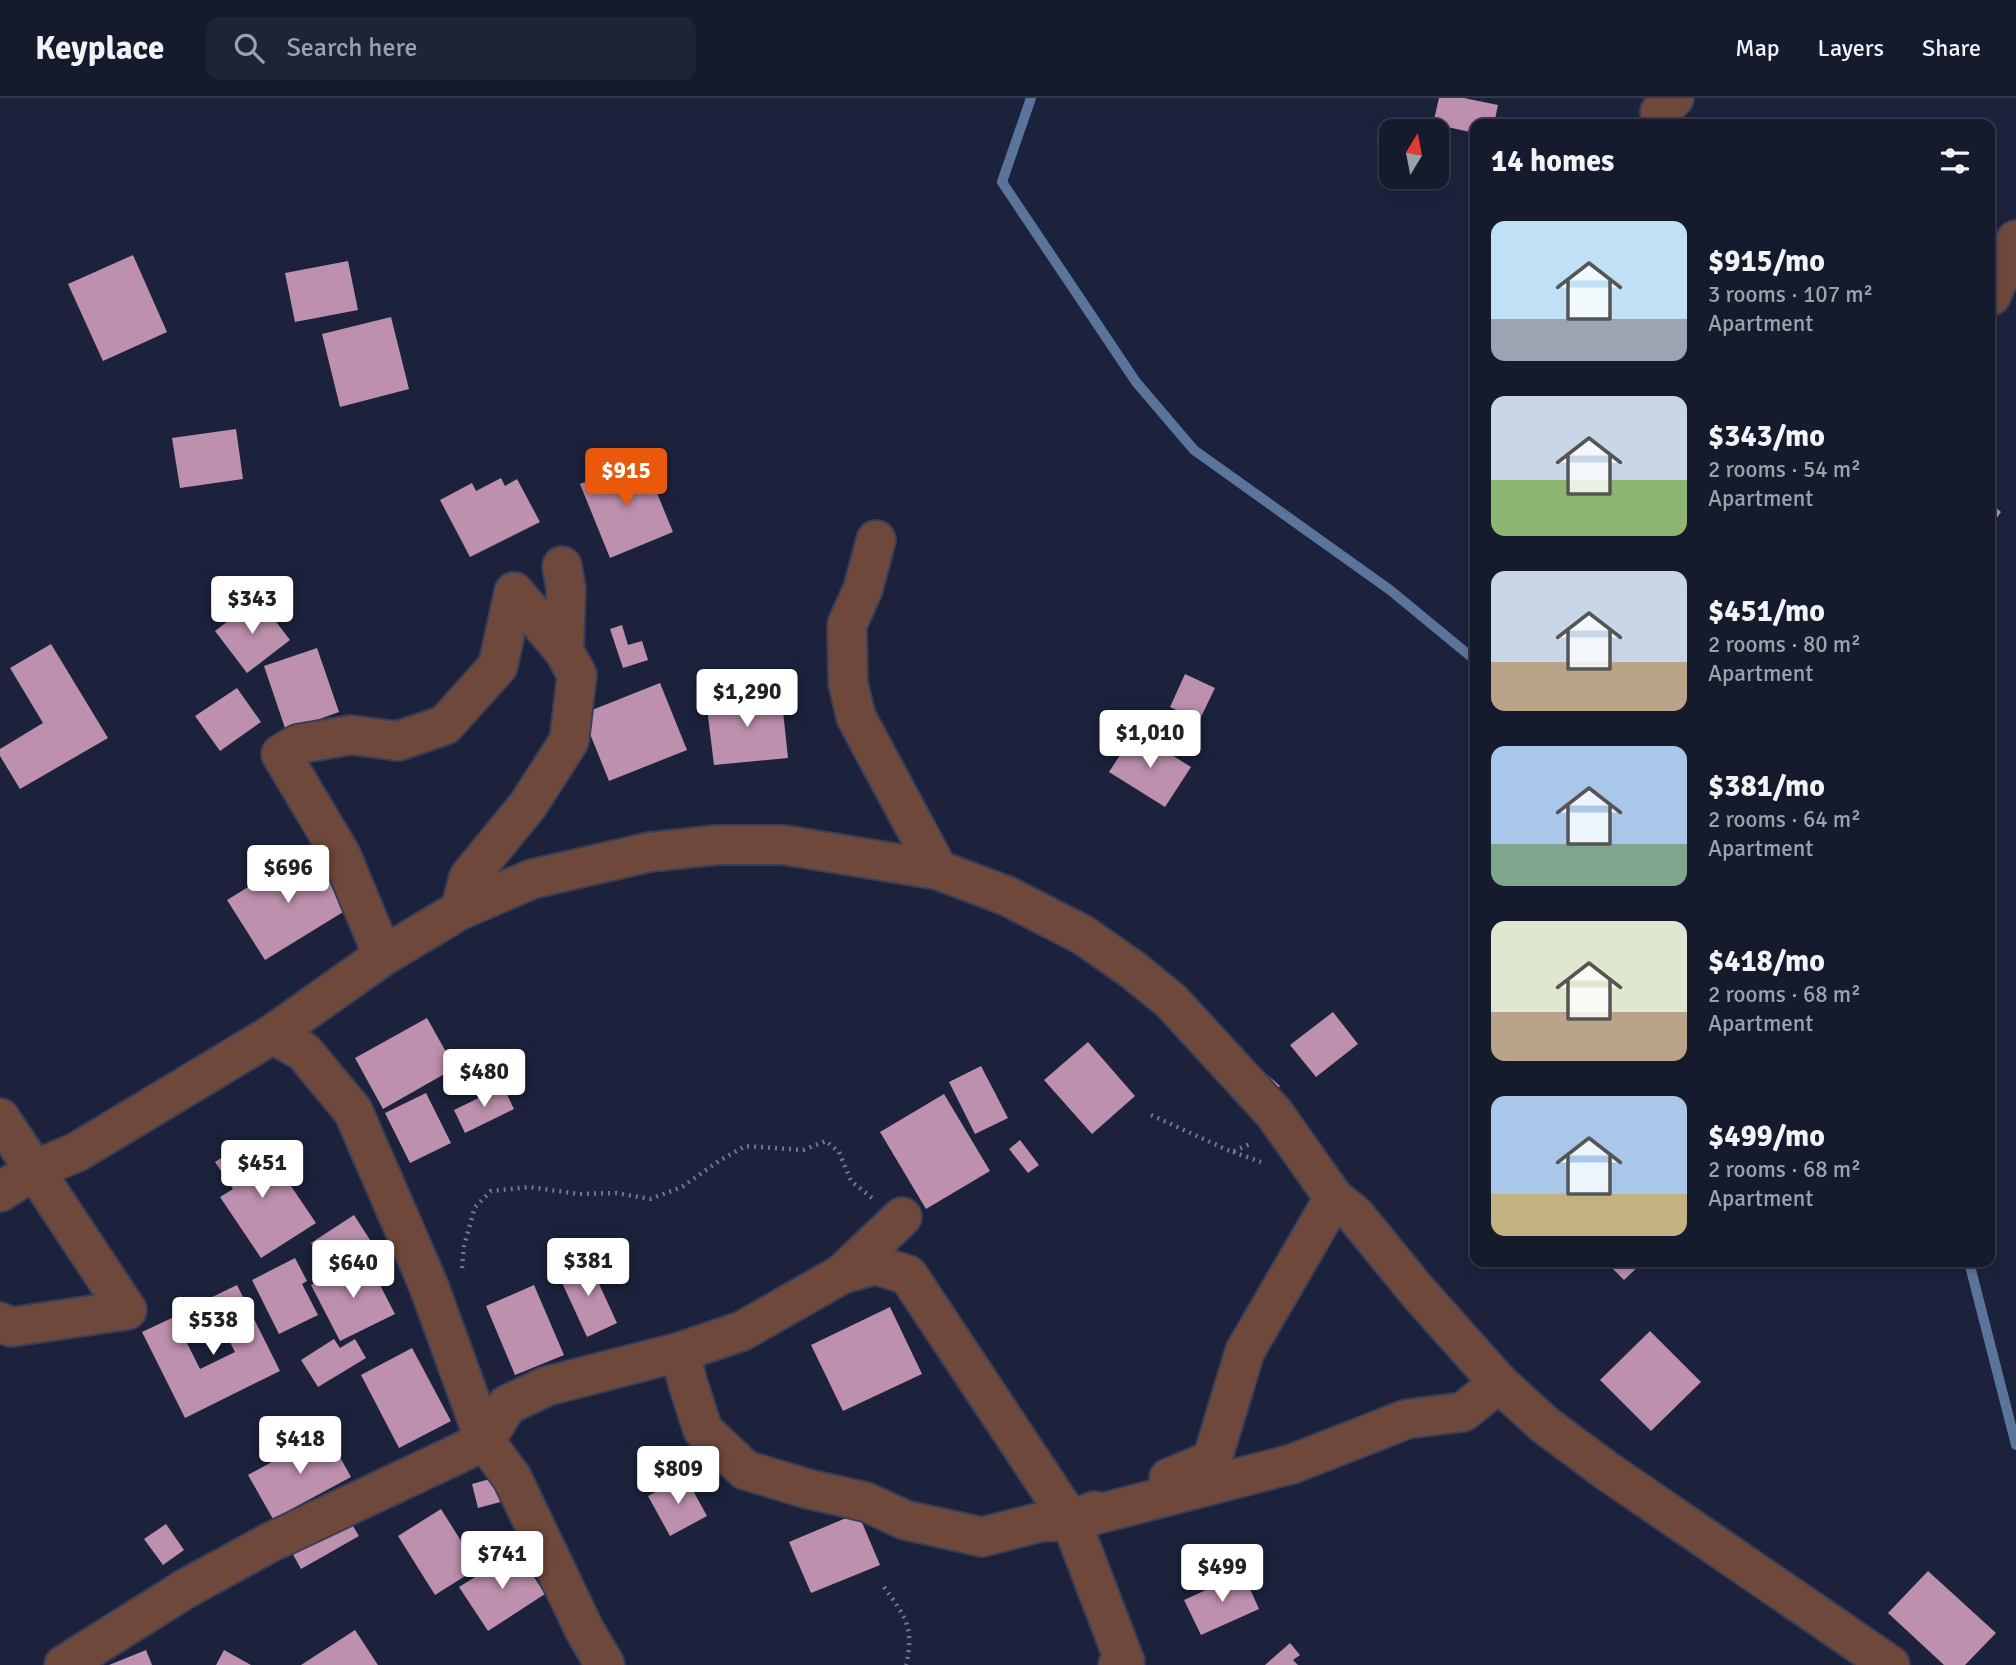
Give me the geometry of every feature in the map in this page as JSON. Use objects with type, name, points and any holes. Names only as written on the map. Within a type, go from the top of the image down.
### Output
[{"type":"street","points":[[1995,287],[2016,240]]},
{"type":"street","points":[[876,540],[863,589],[847,625],[848,683],[856,717],[938,870]]},
{"type":"street","points":[[562,566],[566,589],[564,651]]},
{"type":"street","points":[[383,956],[341,855],[281,754],[298,744],[351,735],[398,741],[445,725],[498,666],[514,592],[564,651],[577,675],[569,741],[528,805],[469,877],[460,910]]},
{"type":"street","points":[[0,1192],[34,1170],[77,1152],[273,1034],[383,956],[460,910],[532,879],[650,852],[717,845],[784,845],[938,870],[1007,896],[1083,935],[1133,970],[1171,1002],[1274,1113],[1334,1198],[1355,1215],[1499,1384],[1531,1413],[1607,1471],[1890,1665]]},
{"type":"street","points":[[273,1034],[304,1052],[353,1111],[428,1284],[485,1441],[512,1478],[584,1631],[605,1665]]},
{"type":"street","points":[[0,1118],[127,1310],[11,1327],[0,1322]]},
{"type":"street","points":[[1071,1521],[1212,1460],[1245,1350],[1334,1198]]},
{"type":"street","points":[[64,1665],[185,1588],[269,1543],[485,1441],[507,1405],[547,1386],[680,1352],[742,1331],[842,1273],[902,1217]]},
{"type":"street","points":[[842,1273],[876,1265],[908,1275],[1071,1521],[1123,1664]]},
{"type":"street","points":[[680,1352],[704,1430],[746,1470],[807,1489],[866,1502],[905,1520],[982,1537],[1041,1522],[1071,1521],[1292,1464],[1407,1419],[1486,1408],[1509,1413],[1531,1413]]},
{"type":"street","points":[[1463,1412],[1499,1384]]},
{"type":"path","points":[[1151,1115],[1232,1152],[1283,1125]]},
{"type":"path","points":[[462,1269],[464,1246],[475,1207],[491,1191],[529,1187],[579,1194],[616,1193],[650,1199],[682,1187],[745,1146],[803,1150],[826,1141],[839,1152],[851,1181],[902,1217]]},
{"type":"path","points":[[884,1587],[906,1617],[909,1650],[906,1665]]},
{"type":"building","points":[[1439,98],[1464,98],[1498,105],[1495,119],[1470,119],[1470,132],[1449,127],[1449,119],[1434,119]]},
{"type":"building","points":[[133,255],[167,332],[103,361],[68,284]]},
{"type":"building","points":[[348,261],[358,310],[295,322],[285,273]]},
{"type":"building","points":[[391,317],[409,389],[340,407],[322,334]]},
{"type":"building","points":[[236,429],[243,479],[180,488],[172,438]]},
{"type":"building","points":[[643,459],[673,532],[610,558],[580,484]]},
{"type":"building","points":[[501,478],[505,486],[517,479],[540,522],[470,557],[440,500],[472,483],[476,491]]},
{"type":"building","points":[[1995,507],[2001,512],[1995,520]]},
{"type":"building","points":[[258,598],[290,640],[247,673],[215,631]]},
{"type":"building","points":[[622,625],[628,645],[642,641],[648,660],[623,668],[610,629]]},
{"type":"building","points":[[51,644],[108,738],[20,789],[0,756],[0,749],[43,723],[10,668]]},
{"type":"building","points":[[317,648],[339,712],[286,731],[264,666]]},
{"type":"building","points":[[1185,674],[1215,688],[1199,721],[1170,707]]},
{"type":"building","points":[[660,683],[687,750],[609,781],[582,714]]},
{"type":"building","points":[[237,688],[261,722],[220,751],[195,716]]},
{"type":"building","points":[[781,692],[788,758],[714,765],[706,700]]},
{"type":"building","points":[[1135,732],[1191,767],[1165,807],[1109,772]]},
{"type":"building","points":[[310,849],[348,909],[265,960],[227,900]]},
{"type":"building","points":[[1333,1012],[1358,1044],[1316,1077],[1290,1045]]},
{"type":"building","points":[[427,1018],[455,1068],[383,1109],[355,1058]]},
{"type":"building","points":[[1088,1042],[1135,1096],[1092,1134],[1044,1080]]},
{"type":"building","points":[[1254,1063],[1280,1086],[1273,1094],[1248,1071]]},
{"type":"building","points":[[981,1066],[1008,1118],[975,1134],[949,1082]]},
{"type":"building","points":[[503,1086],[514,1109],[465,1133],[454,1110]]},
{"type":"building","points":[[426,1093],[451,1143],[410,1163],[385,1113]]},
{"type":"building","points":[[944,1094],[990,1171],[926,1209],[880,1132]]},
{"type":"building","points":[[249,1140],[266,1166],[274,1161],[316,1223],[261,1258],[220,1197],[233,1189],[215,1162]]},
{"type":"building","points":[[1020,1140],[1039,1165],[1028,1173],[1009,1149]]},
{"type":"building","points":[[354,1215],[372,1243],[329,1271],[311,1243]]},
{"type":"building","points":[[295,1258],[307,1281],[302,1284],[318,1315],[279,1334],[252,1280]]},
{"type":"building","points":[[366,1258],[395,1314],[340,1341],[311,1285]]},
{"type":"building","points":[[588,1260],[617,1323],[587,1337],[558,1274]]},
{"type":"building","points":[[1611,1267],[1638,1267],[1624,1280]]},
{"type":"building","points":[[237,1285],[280,1371],[185,1418],[142,1332],[174,1317],[200,1369],[235,1352],[208,1299]]},
{"type":"building","points":[[534,1285],[564,1355],[515,1375],[486,1306]]},
{"type":"building","points":[[890,1307],[922,1374],[843,1411],[811,1345]]},
{"type":"building","points":[[1650,1331],[1701,1382],[1651,1431],[1600,1380]]},
{"type":"building","points":[[334,1339],[340,1348],[355,1339],[366,1358],[318,1387],[301,1360]]},
{"type":"building","points":[[412,1348],[451,1421],[399,1448],[361,1375]]},
{"type":"building","points":[[326,1432],[351,1477],[273,1519],[248,1475]]},
{"type":"building","points":[[685,1476],[707,1516],[670,1536],[648,1496]]},
{"type":"building","points":[[497,1477],[504,1501],[478,1508],[472,1484]]},
{"type":"building","points":[[441,1509],[478,1568],[435,1595],[398,1536]]},
{"type":"building","points":[[858,1513],[880,1565],[811,1593],[789,1542]]},
{"type":"building","points":[[347,1516],[359,1536],[301,1569],[290,1549]]},
{"type":"building","points":[[166,1524],[184,1550],[163,1565],[144,1539]]},
{"type":"building","points":[[517,1551],[545,1594],[488,1631],[459,1587]]},
{"type":"building","points":[[1928,1571],[1996,1633],[1965,1665],[1944,1665],[1888,1613]]},
{"type":"building","points":[[1243,1573],[1259,1609],[1201,1635],[1184,1600]]},
{"type":"building","points":[[355,1630],[378,1665],[301,1665]]},
{"type":"building","points":[[1290,1643],[1300,1655],[1293,1660],[1298,1665],[1265,1665]]},
{"type":"building","points":[[146,1650],[152,1665],[109,1665]]},
{"type":"building","points":[[224,1650],[251,1665],[216,1665]]},
{"type":"waterway","points":[[1031,98],[1002,182],[1136,382],[1194,450],[1390,590],[1470,656]]},
{"type":"waterway","points":[[1970,1267],[2016,1445]]}]
